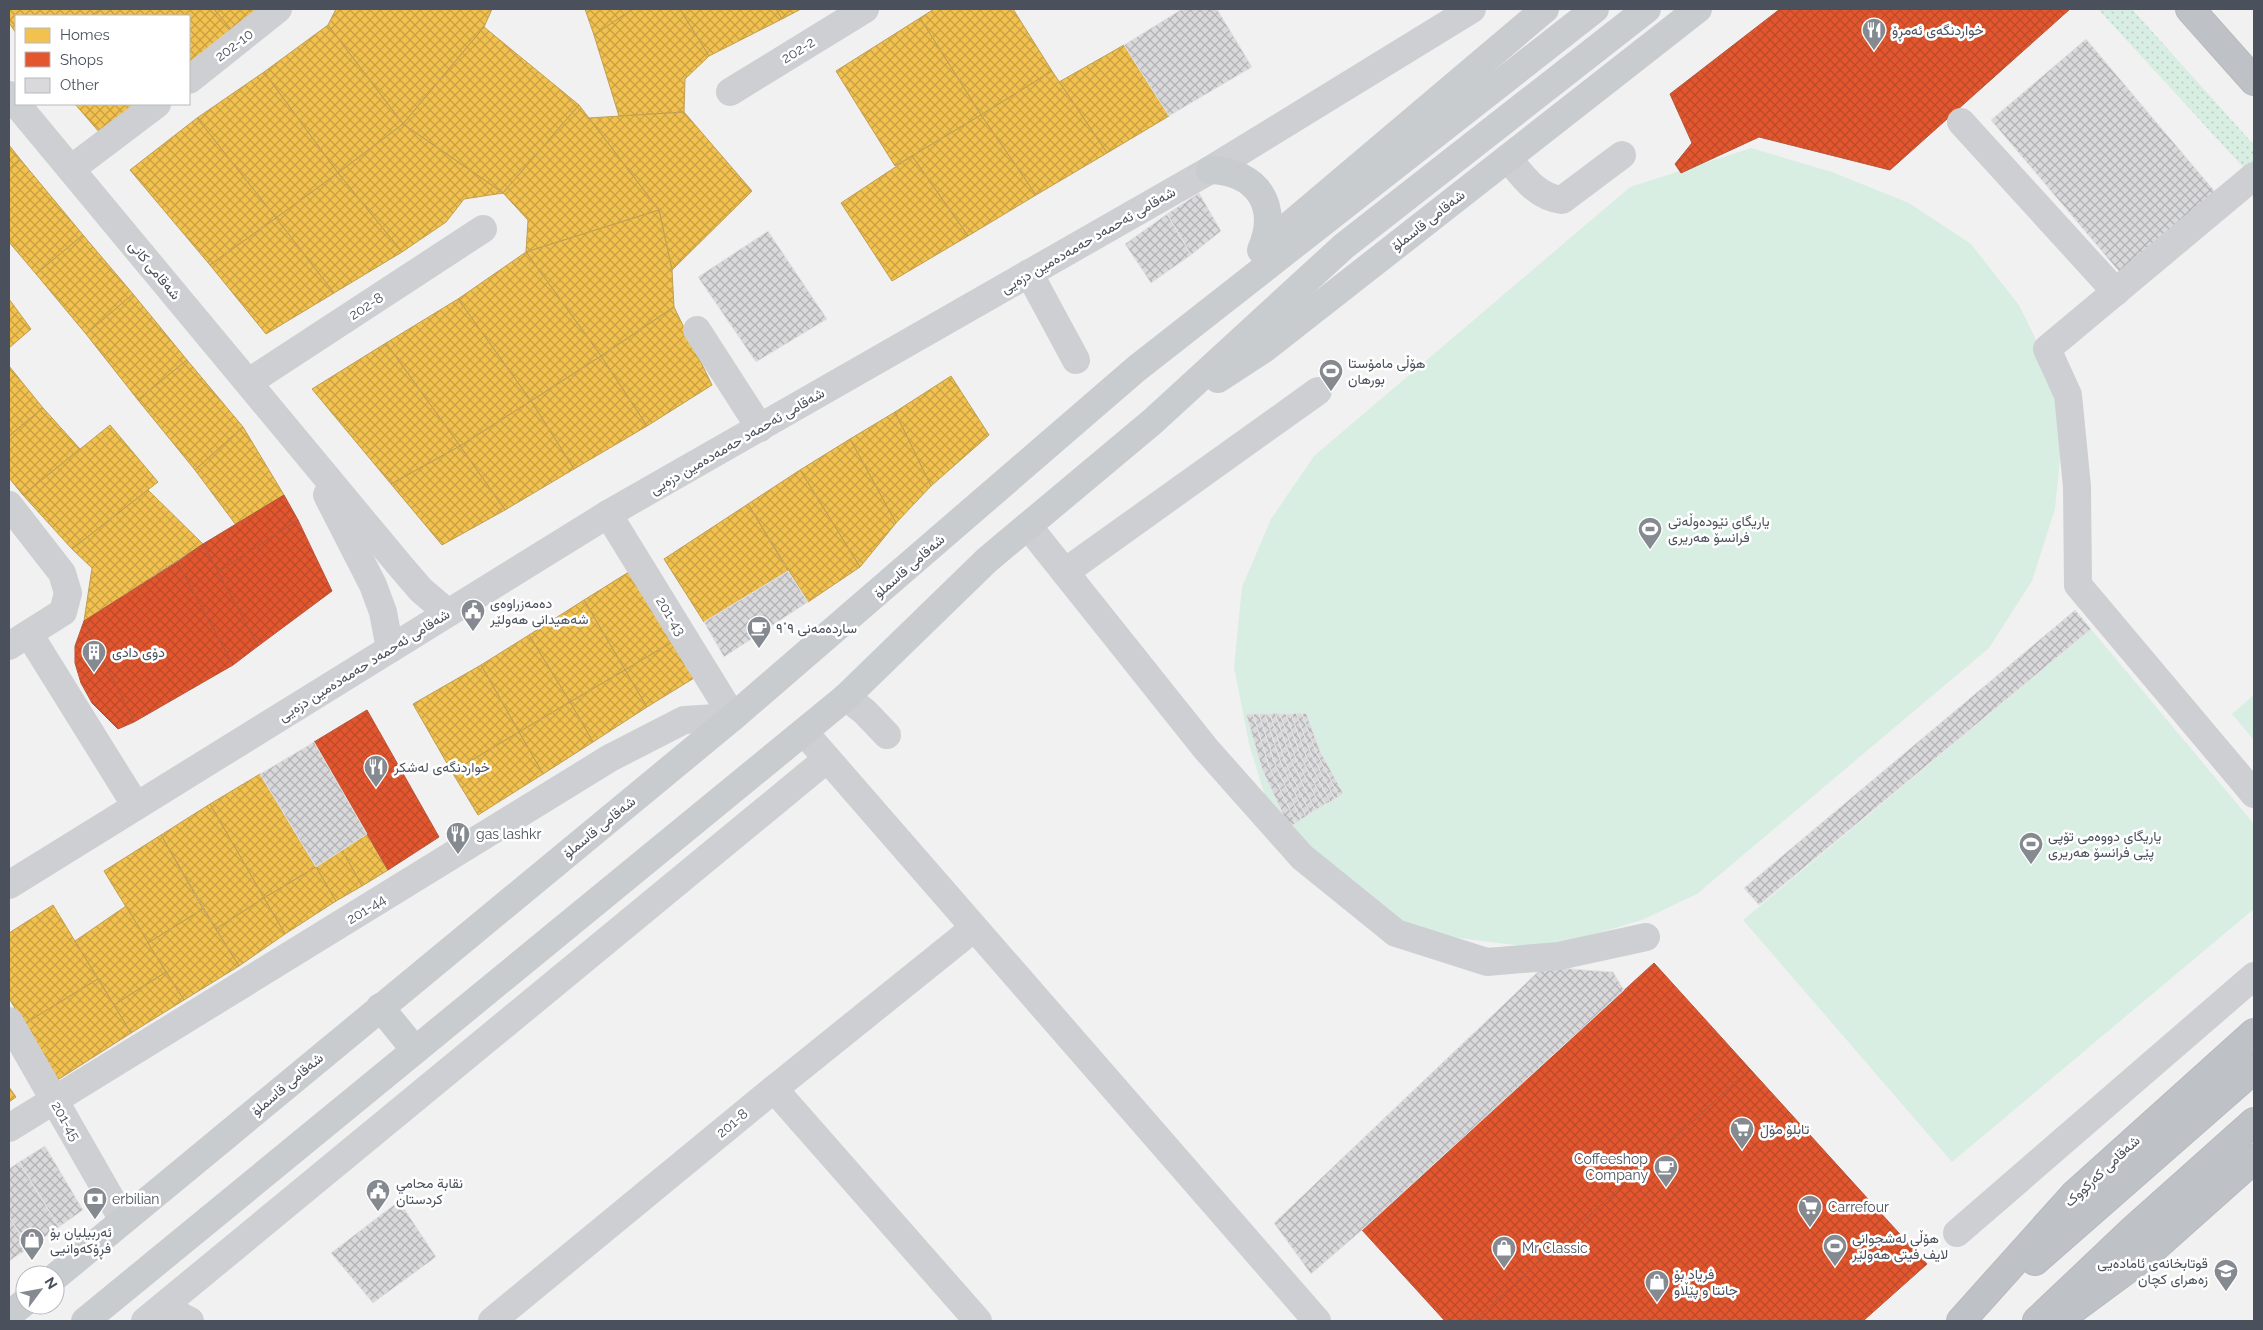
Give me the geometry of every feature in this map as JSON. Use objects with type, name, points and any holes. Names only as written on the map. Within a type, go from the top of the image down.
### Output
[{"type":"highway","points":[[2190,9],[2254,81]]},
{"type":"highway","name":"شەقامی کەرکووک","points":[[1961,1321],[2074,1195],[2254,1033]]},
{"type":"highway","name":"شەقامی کەرکووک","points":[[1966,1321],[2254,1069]]},
{"type":"highway","points":[[2037,1321],[2133,1230],[2254,1122]]},
{"type":"highway","points":[[2056,1321],[2145,1256],[2254,1159]]},
{"type":"main road","name":"شەقامی قاسملۆ","points":[[65,1269],[380,1007],[733,718],[1136,369],[1261,250],[1546,9]]},
{"type":"main road","name":"شەقامی قاسملۆ","points":[[1136,369],[1595,9]]},
{"type":"main road","name":"شەقامی قاسملۆ","points":[[85,1321],[846,697],[987,560],[1152,422],[1344,246],[1647,9]]},
{"type":"main road","name":"شەقامی قاسملۆ","points":[[1152,422],[1264,349],[1698,9]]},
{"type":"main road","points":[[1210,170],[1225,171],[1241,176],[1255,186],[1265,200],[1269,217],[1268,234],[1261,250]]},
{"type":"main road","points":[[380,1007],[415,1050]]},
{"type":"street","name":"202-10","points":[[190,79],[278,9]]},
{"type":"street","name":"202-2","points":[[730,92],[865,9]]},
{"type":"street","name":"شەقامی ئەحمەد حەمەدەمین دزەیی","points":[[9,885],[608,514],[1210,170],[1437,18],[1472,9]]},
{"type":"street","name":"شەقامی کانی","points":[[17,105],[402,568],[421,590],[448,613]]},
{"type":"street","points":[[71,170],[156,105]]},
{"type":"street","points":[[1961,122],[2116,292]]},
{"type":"street","points":[[1508,158],[1522,176],[1547,198],[1562,200],[1622,156]]},
{"type":"street","points":[[2254,176],[2047,349],[2068,395],[2077,487],[2078,585],[2254,794]]},
{"type":"street","name":"202-8","points":[[249,382],[484,229]]},
{"type":"street","points":[[1030,273],[1076,360]]},
{"type":"street","points":[[697,330],[760,428]]},
{"type":"street","points":[[1065,572],[1318,391]]},
{"type":"street","name":"شەقامی کانی","points":[[301,445],[373,585],[382,612],[390,649]]},
{"type":"street","points":[[9,505],[62,573],[68,593],[63,612],[19,640],[136,806]]},
{"type":"street","name":"201-43","points":[[608,514],[733,718]]},
{"type":"street","points":[[1028,526],[1206,749],[1302,857],[1396,933],[1488,962],[1560,956],[1646,937]]},
{"type":"street","points":[[846,697],[865,712],[887,735]]},
{"type":"street","name":"201-44","points":[[9,1128],[610,758],[684,720],[733,718]]},
{"type":"street","points":[[804,732],[1317,1321]]},
{"type":"street","points":[[154,1314],[827,759]]},
{"type":"street","name":"201-8","points":[[492,1321],[774,1089],[974,928]]},
{"type":"street","points":[[1957,1233],[2254,976]]},
{"type":"street","name":"201-45","points":[[9,1020],[123,1220]]},
{"type":"street","points":[[774,1089],[978,1321]]},
{"type":"street","points":[[154,1314],[190,1321]]},
{"type":"green space","points":[[2098,9],[2132,9],[2254,145],[2254,179]]},
{"type":"green space","name":"یاریگای نێودەوڵەتی فرانسۆ هەریری","points":[[1751,148],[1832,172],[1909,203],[1971,244],[2019,305],[2053,374],[2062,439],[2055,509],[2032,581],[1989,648],[1697,894],[1642,920],[1572,941],[1530,947],[1451,937],[1396,921],[1318,867],[1266,800],[1249,744],[1234,667],[1242,587],[1271,519],[1314,456],[1630,187]]},
{"type":"green space","name":"یاریگای دووەمی تۆپی پێی فرانسۆ هەریری","points":[[2091,629],[2254,824],[2254,909],[1952,1162],[1743,920]]},
{"type":"green space","points":[[2254,695],[2254,740],[2232,714]]},
{"type":"building: Homes","points":[[9,9],[101,9],[92,15],[15,15],[15,32],[9,23]]},
{"type":"building: Homes","points":[[101,9],[110,9],[114,15],[92,15]]},
{"type":"building: Homes","points":[[110,9],[214,9],[235,34],[190,70],[190,15],[114,15]]},
{"type":"building: Homes","points":[[214,9],[262,9],[235,34]]},
{"type":"building: Homes","points":[[336,9],[492,9],[484,27],[403,124],[328,25]]},
{"type":"building: Homes","points":[[585,9],[633,9],[594,35]]},
{"type":"building: Homes","points":[[633,9],[680,9],[709,56],[685,79],[684,112],[619,116],[594,35]]},
{"type":"building: Homes","points":[[680,9],[776,9],[782,19],[709,56]]},
{"type":"building: Homes","points":[[776,9],[801,9],[782,19]]},
{"type":"building: Homes","points":[[934,9],[1013,9],[1052,71],[981,115],[920,18]]},
{"type":"building: Homes","points":[[920,18],[981,115],[895,166],[836,71]]},
{"type":"building: Homes","points":[[328,25],[403,124],[338,173],[264,72]]},
{"type":"building: Homes","points":[[484,27],[579,105],[503,193],[403,124]]},
{"type":"building: Homes","points":[[1124,45],[1169,116],[1107,153],[1059,82]]},
{"type":"building: Homes","points":[[1052,71],[1107,153],[1036,195],[981,115]]},
{"type":"building: Homes","points":[[264,72],[338,173],[276,218],[197,118]]},
{"type":"building: Homes","points":[[76,105],[149,105],[106,140]]},
{"type":"building: Homes","points":[[579,105],[659,210],[526,252],[528,220],[503,193]]},
{"type":"building: Homes","points":[[684,112],[752,191],[672,270],[659,210],[589,118]]},
{"type":"building: Homes","points":[[981,115],[1036,195],[968,236],[912,156]]},
{"type":"building: Homes","points":[[197,118],[276,218],[210,265],[130,170]]},
{"type":"building: Homes","points":[[403,124],[503,193],[464,199],[446,222],[402,252],[338,173]]},
{"type":"building: Homes","points":[[9,145],[20,159],[9,169]]},
{"type":"building: Homes","points":[[912,156],[968,236],[892,281],[841,203]]},
{"type":"building: Homes","points":[[20,159],[83,235],[36,274],[9,242],[9,169]]},
{"type":"building: Homes","points":[[338,173],[402,252],[334,293],[276,218]]},
{"type":"building: Homes","points":[[659,210],[672,270],[674,307],[601,356],[526,252]]},
{"type":"building: Homes","points":[[276,218],[334,293],[266,334],[210,265]]},
{"type":"building: Homes","points":[[83,235],[133,294],[86,334],[36,274]]},
{"type":"building: Homes","points":[[526,252],[601,356],[531,401],[458,299]]},
{"type":"building: Homes","points":[[133,294],[187,360],[138,400],[86,334]]},
{"type":"building: Homes","points":[[9,299],[31,329],[9,348]]},
{"type":"building: Homes","points":[[458,299],[531,401],[460,446],[386,343]]},
{"type":"building: Homes","points":[[674,307],[712,385],[647,426],[601,356]]},
{"type":"building: Homes","points":[[386,343],[460,446],[391,484],[312,389]]},
{"type":"building: Homes","points":[[601,356],[647,426],[574,469],[531,401]]},
{"type":"building: Homes","points":[[187,360],[243,427],[195,470],[138,400]]},
{"type":"building: Homes","points":[[9,366],[43,408],[9,436]]},
{"type":"building: Homes","points":[[951,376],[989,435],[931,486],[895,412]]},
{"type":"building: Homes","points":[[531,401],[574,469],[505,510],[460,446]]},
{"type":"building: Homes","points":[[43,408],[80,449],[23,495],[9,478],[9,436]]},
{"type":"building: Homes","points":[[895,412],[931,486],[896,523],[850,439]]},
{"type":"building: Homes","points":[[110,425],[158,482],[72,549],[23,495]]},
{"type":"building: Homes","points":[[243,427],[284,495],[236,525],[195,470]]},
{"type":"building: Homes","points":[[850,439],[896,523],[860,567],[800,470]]},
{"type":"building: Homes","points":[[460,446],[505,510],[442,545],[391,484]]},
{"type":"building: Homes","points":[[800,470],[860,567],[808,602],[748,504]]},
{"type":"building: Homes","points":[[148,490],[203,544],[84,621],[92,568],[72,549]]},
{"type":"building: Homes","points":[[748,504],[788,571],[704,622],[664,559]]},
{"type":"building: Homes","points":[[632,570],[674,641],[625,670],[584,600]]},
{"type":"building: Homes","points":[[584,600],[625,670],[570,702],[529,635]]},
{"type":"building: Homes","points":[[529,635],[570,702],[519,732],[481,665]]},
{"type":"building: Homes","points":[[674,641],[694,678],[647,707],[625,670]]},
{"type":"building: Homes","points":[[481,665],[519,732],[452,772],[413,704]]},
{"type":"building: Homes","points":[[625,670],[647,707],[593,742],[570,702]]},
{"type":"building: Homes","points":[[570,702],[593,742],[543,774],[519,732]]},
{"type":"building: Homes","points":[[519,732],[543,774],[478,815],[452,772]]},
{"type":"building: Homes","points":[[260,774],[316,867],[264,898],[210,804]]},
{"type":"building: Homes","points":[[210,804],[264,898],[216,929],[161,835]]},
{"type":"building: Homes","points":[[367,834],[388,870],[362,886],[342,850]]},
{"type":"building: Homes","points":[[161,835],[203,909],[148,943],[104,871]]},
{"type":"building: Homes","points":[[342,850],[362,886],[336,901],[316,867]]},
{"type":"building: Homes","points":[[316,867],[336,901],[285,934],[264,898]]},
{"type":"building: Homes","points":[[264,898],[285,934],[239,966],[216,929]]},
{"type":"building: Homes","points":[[53,905],[98,979],[24,1024],[9,998],[9,933]]},
{"type":"building: Homes","points":[[126,906],[166,972],[114,1005],[75,941]]},
{"type":"building: Homes","points":[[203,909],[239,966],[184,1000],[148,943]]},
{"type":"building: Homes","points":[[166,972],[184,1000],[131,1033],[114,1005]]},
{"type":"building: Homes","points":[[98,979],[131,1033],[56,1081],[24,1024]]},
{"type":"building: Homes","points":[[9,1087],[16,1097],[9,1102]]},
{"type":"building: Shops","name":"خواردنگەی ئەمڕۆ","points":[[1780,9],[2070,9],[1890,170],[1759,137],[1681,173],[1675,164],[1692,143],[1670,94]]},
{"type":"building: Shops","points":[[284,495],[298,520],[218,572],[203,544]]},
{"type":"building: Shops","points":[[298,520],[332,591],[258,646],[218,572]]},
{"type":"building: Shops","points":[[203,544],[258,646],[233,665],[177,562]]},
{"type":"building: Shops","points":[[177,562],[233,665],[134,722],[84,621]]},
{"type":"building: Shops","name":"دۆى دادى","points":[[84,621],[134,722],[118,729],[92,703],[81,683],[75,663],[75,646]]},
{"type":"building: Shops","name":"خواردنگەی لەشکر","points":[[367,710],[439,837],[388,870],[314,742]]},
{"type":"building: Shops","points":[[1654,963],[1750,1069],[1474,1321],[1445,1321],[1362,1230]]},
{"type":"building: Shops","name":"تابلۆ مۆڵ","points":[[1750,1069],[1927,1264],[1863,1321],[1474,1321]]},
{"type":"building: Other","points":[[1182,9],[1217,9],[1252,67],[1169,116],[1124,45]]},
{"type":"building: Other","points":[[2086,39],[2217,194],[2122,275],[1991,120]]},
{"type":"building: Other","points":[[1199,193],[1221,231],[1191,255],[1167,214]]},
{"type":"building: Other","points":[[1167,214],[1191,255],[1151,283],[1125,244]]},
{"type":"building: Other","points":[[768,231],[827,319],[756,362],[698,277]]},
{"type":"building: Other","points":[[788,571],[808,602],[724,657],[704,622]]},
{"type":"building: Other","points":[[2075,610],[2091,629],[1759,905],[1744,888]]},
{"type":"building: Other","points":[[1275,713],[1280,714],[1296,759],[1321,807],[1315,810],[1291,760]]},
{"type":"building: Other","points":[[1275,713],[1291,760],[1315,810],[1310,813],[1285,762],[1270,714]]},
{"type":"building: Other","points":[[1296,713],[1302,714],[1316,752],[1339,796],[1335,799],[1311,754]]},
{"type":"building: Other","points":[[1296,713],[1311,754],[1335,799],[1330,802],[1306,756],[1291,714]]},
{"type":"building: Other","points":[[1306,713],[1320,751],[1343,793],[1339,796],[1316,752],[1302,714]]},
{"type":"building: Other","points":[[1246,714],[1253,714],[1269,766],[1296,823],[1289,827],[1262,769]]},
{"type":"building: Other","points":[[1253,714],[1259,714],[1275,764],[1301,819],[1296,823],[1269,766]]},
{"type":"building: Other","points":[[1259,714],[1265,714],[1281,763],[1306,817],[1301,819],[1275,764]]},
{"type":"building: Other","points":[[1265,714],[1270,714],[1285,762],[1310,813],[1306,817],[1281,763]]},
{"type":"building: Other","points":[[1280,714],[1286,714],[1301,757],[1325,804],[1321,807],[1296,759]]},
{"type":"building: Other","points":[[1286,714],[1291,714],[1306,756],[1330,802],[1325,804],[1301,757]]},
{"type":"building: Other","points":[[314,742],[367,834],[316,867],[260,774]]},
{"type":"building: Other","points":[[1543,967],[1613,972],[1624,990],[1362,1230],[1311,1274],[1274,1223]]},
{"type":"building: Other","points":[[45,1146],[83,1210],[59,1227],[19,1162]]},
{"type":"building: Other","points":[[19,1162],[59,1227],[29,1248],[9,1217],[9,1169]]},
{"type":"building: Other","points":[[399,1201],[436,1257],[373,1303],[331,1253]]},
{"type":"building: Other","points":[[9,1217],[29,1248],[9,1261]]},
{"type":"place","name":"خواردنگەی ئەمڕۆ","points":[[1874,51]]},
{"type":"place","name":"هۆڵی مامۆستا بورهان","points":[[1331,392]]},
{"type":"place","name":"یاریگای نێودەوڵەتی فرانسۆ هەریری","points":[[1650,550]]},
{"type":"place","name":"دەمەزراوەی شەهیدانی هەولێر","points":[[473,632]]},
{"type":"place","name":"ساردەمەنی ٩*٩","points":[[759,649]]},
{"type":"place","name":"دۆى دادى","points":[[94,673]]},
{"type":"place","name":"خواردنگەی لەشکر","points":[[376,788]]},
{"type":"place","name":"gas lashkr","points":[[458,855]]},
{"type":"place","name":"یاریگای دووەمی تۆپی پێی فرانسۆ هەریری","points":[[2031,865]]},
{"type":"place","name":"تابلۆ مۆڵ","points":[[1742,1150]]},
{"type":"place","name":"Coffeeshop Company","points":[[1666,1188]]},
{"type":"place","name":"نقابة محامي كردستان","points":[[378,1212]]},
{"type":"place","name":"erbilian","points":[[95,1220]]},
{"type":"place","name":"Carrefour","points":[[1810,1228]]},
{"type":"place","name":"ئەربیلیان بۆ فڕۆکەوانیی","points":[[32,1261]]},
{"type":"place","name":"هۆڵی لەشجوانی لایف فیتی هەولێر","points":[[1835,1267]]},
{"type":"place","name":"Mr Classic","points":[[1504,1269]]},
{"type":"place","name":"قوتابخانەی ئامادەیی زەهرای کچان","points":[[2226,1292]]},
{"type":"place","name":"فریاد بۆ جانتا و پێڵاو","points":[[1657,1303]]}]
